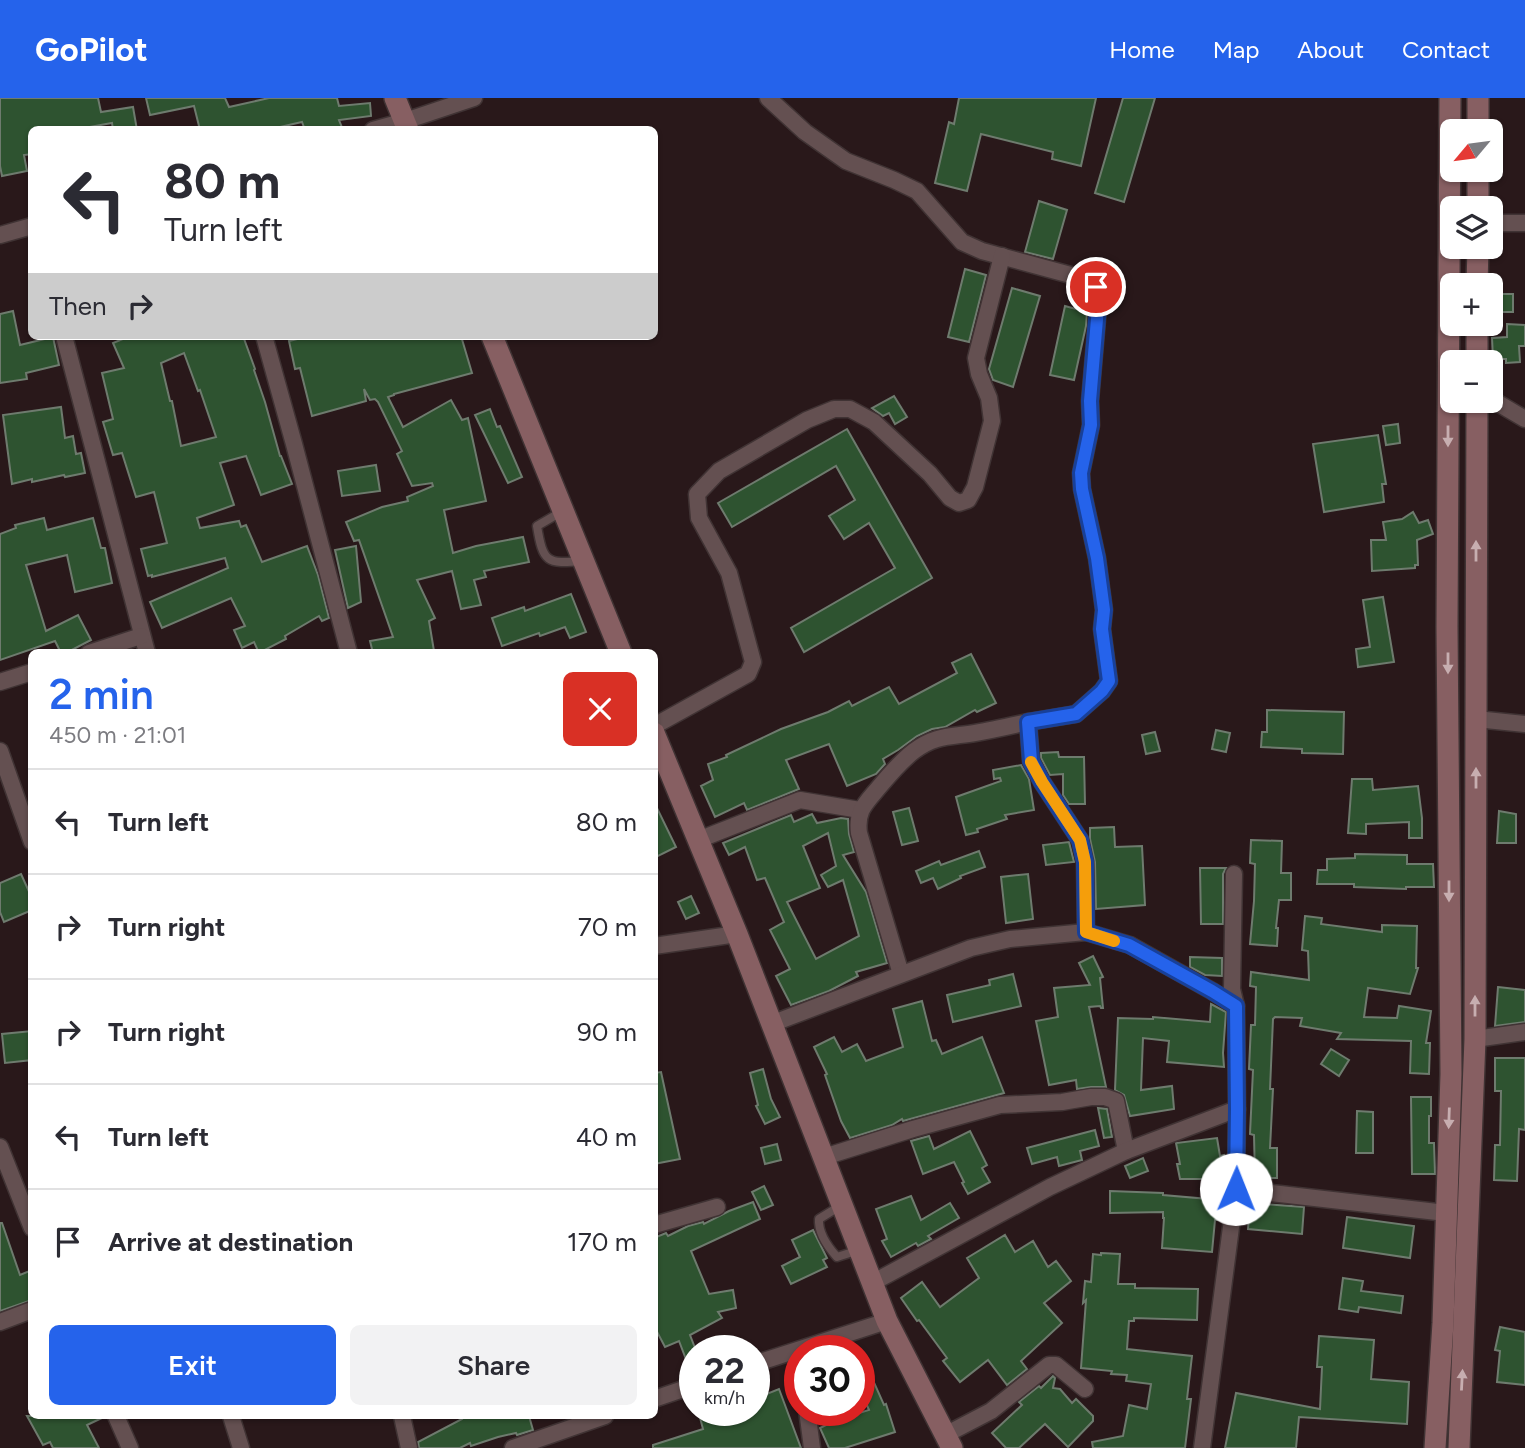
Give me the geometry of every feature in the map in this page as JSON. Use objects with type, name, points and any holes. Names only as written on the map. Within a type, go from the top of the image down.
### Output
[{"type":"main road","points":[[396,98],[407,125]]},
{"type":"main road","points":[[1435,1448],[1443,1323],[1451,1074],[1447,641],[1450,98]]},
{"type":"main road","points":[[1478,98],[1478,119]]},
{"type":"main road","points":[[494,340],[619,649]]},
{"type":"main road","points":[[1459,1448],[1475,1038],[1477,413]]},
{"type":"main road","points":[[658,743],[737,934],[887,1321],[948,1442]]},
{"type":"main road","points":[[1451,1074],[1474,1069]]},
{"type":"street","points":[[407,125],[474,98]]},
{"type":"street","points":[[768,98],[805,132],[846,161],[917,191],[962,242],[982,251],[1089,280],[1096,287],[1099,296],[1090,401],[1091,425],[1081,481],[1097,558],[1109,681],[1102,691],[1076,714],[973,734],[944,736],[928,743],[897,766],[860,810],[859,833],[901,974]]},
{"type":"street","points":[[1503,223],[1525,223]]},
{"type":"street","points":[[0,235],[28,227]]},
{"type":"street","points":[[658,724],[748,674],[753,662],[729,573],[699,518],[697,494],[719,471],[807,420],[834,410],[850,409],[874,422],[930,474],[950,498],[959,503],[968,500],[975,487],[992,421],[989,398],[976,358],[1002,256]]},
{"type":"street","points":[[65,340],[146,649]]},
{"type":"street","points":[[265,340],[348,649]]},
{"type":"street","points":[[1503,406],[1525,419]]},
{"type":"street","points":[[101,649],[141,636]]},
{"type":"street","points":[[0,682],[28,673]]},
{"type":"street","points":[[1476,719],[1525,724]]},
{"type":"street","points":[[1028,722],[1031,761],[1080,840],[1085,862],[1086,932]]},
{"type":"street","points":[[0,751],[28,831]]},
{"type":"street","points":[[698,840],[800,800],[860,810]]},
{"type":"street","points":[[1202,1448],[1236,1189],[1234,874]]},
{"type":"street","points":[[771,1024],[971,948],[1010,939],[1086,932],[1129,945],[1236,1006]]},
{"type":"street","points":[[658,945],[737,934]]},
{"type":"street","points":[[1212,991],[1233,989]]},
{"type":"street","points":[[1475,1038],[1525,1032]]},
{"type":"street","points":[[824,1157],[1000,1105],[1062,1102],[1091,1097],[1105,1097],[1116,1101],[1126,1151]]},
{"type":"street","points":[[872,1283],[1050,1187],[1126,1151],[1237,1109]]},
{"type":"street","points":[[0,1146],[28,1218]]},
{"type":"street","points":[[1236,1189],[1446,1213]]},
{"type":"street","points":[[658,1224],[717,1207]]},
{"type":"street","points":[[0,1322],[28,1312]]},
{"type":"street","points":[[852,1335],[887,1321]]},
{"type":"street","points":[[948,1442],[1049,1364],[1056,1365],[1085,1388]]},
{"type":"street","points":[[658,1398],[679,1390]]},
{"type":"street","points":[[117,1419],[130,1448]]},
{"type":"street","points":[[232,1419],[241,1448]]},
{"type":"street","points":[[403,1419],[409,1448]]},
{"type":"street","points":[[513,1448],[591,1419]]},
{"type":"street","points":[[809,1426],[812,1448]]},
{"type":"lane","points":[[562,511],[537,526],[540,541],[548,559],[557,563],[582,561]]},
{"type":"lane","points":[[842,1205],[819,1219],[819,1226],[836,1257],[859,1250]]},
{"type":"building","points":[[0,98],[98,98],[101,112],[133,107],[136,126],[112,126],[112,123],[95,126],[28,126],[28,154],[24,155],[27,171],[2,176]]},
{"type":"building","points":[[146,98],[225,98],[229,107],[269,98],[337,98],[339,106],[370,103],[371,116],[339,120],[341,126],[304,126],[302,122],[284,126],[199,126],[194,106],[150,115]]},
{"type":"building","points":[[959,98],[1096,98],[1081,166],[1052,159],[1053,152],[981,134],[967,191],[935,183],[949,122],[954,124]]},
{"type":"building","points":[[1123,98],[1155,98],[1124,202],[1095,193]]},
{"type":"building","points":[[1039,201],[1067,210],[1053,259],[1025,252]]},
{"type":"building","points":[[965,269],[986,275],[969,342],[948,337]]},
{"type":"building","points":[[1012,288],[1040,296],[1013,387],[993,380],[989,369]]},
{"type":"building","points":[[1503,294],[1513,294],[1513,312],[1503,312]]},
{"type":"building","points":[[1065,306],[1087,312],[1074,380],[1050,375]]},
{"type":"building","points":[[13,311],[20,345],[54,340],[59,365],[26,373],[27,379],[0,383],[0,314]]},
{"type":"building","points":[[1507,324],[1525,325],[1525,346],[1519,346],[1520,362],[1506,363],[1503,350],[1493,350],[1492,338],[1507,337]]},
{"type":"building","points":[[120,340],[244,340],[280,456],[292,484],[261,495],[246,456],[220,463],[234,505],[197,518],[200,528],[239,521],[241,527],[246,525],[262,562],[307,546],[329,618],[322,621],[319,616],[267,649],[257,649],[254,642],[242,648],[234,630],[245,626],[231,598],[162,628],[150,602],[228,568],[225,558],[148,576],[141,549],[167,543],[154,492],[136,497],[122,453],[113,455],[103,422],[113,419],[102,373],[124,368],[113,343]],"holes":[[[184,353],[198,391],[200,390],[216,437],[181,446],[161,363]]]},
{"type":"building","points":[[462,340],[472,373],[388,397],[403,427],[451,400],[462,420],[468,418],[486,501],[444,510],[453,553],[523,537],[529,562],[484,571],[486,577],[474,580],[481,605],[461,609],[452,571],[417,580],[435,618],[429,621],[434,649],[372,649],[370,641],[393,637],[359,540],[354,541],[346,522],[382,507],[408,501],[407,497],[433,486],[432,483],[412,486],[397,454],[402,451],[378,402],[375,399],[370,400],[364,389],[366,401],[312,416],[300,368],[295,369],[289,341]]},
{"type":"building","points":[[894,396],[907,417],[895,424],[889,413],[883,416],[872,408]]},
{"type":"building","points":[[61,407],[65,438],[73,436],[76,454],[81,453],[85,473],[12,484],[3,415]]},
{"type":"building","points":[[490,409],[522,477],[508,483],[475,415]]},
{"type":"building","points":[[1398,424],[1400,443],[1386,445],[1383,426]]},
{"type":"building","points":[[847,429],[932,578],[804,652],[791,628],[895,568],[869,523],[844,539],[829,516],[855,500],[836,466],[732,527],[718,503]]},
{"type":"building","points":[[1378,435],[1386,484],[1382,484],[1384,502],[1324,512],[1313,444]]},
{"type":"building","points":[[376,465],[380,491],[342,496],[338,471]]},
{"type":"building","points":[[1413,512],[1419,523],[1428,520],[1433,534],[1417,540],[1418,565],[1415,565],[1415,568],[1372,571],[1371,540],[1386,540],[1383,522],[1402,519]]},
{"type":"building","points":[[44,518],[47,530],[93,518],[101,548],[105,548],[112,583],[75,592],[67,555],[26,565],[46,631],[78,615],[91,640],[74,649],[59,649],[55,641],[0,660],[0,534],[16,528],[15,525]]},
{"type":"building","points":[[356,546],[361,602],[348,608],[335,550]]},
{"type":"building","points":[[571,594],[586,632],[570,638],[565,627],[502,646],[492,618],[524,607],[525,611]]},
{"type":"building","points":[[1383,597],[1394,662],[1358,667],[1356,649],[1370,647],[1363,600]]},
{"type":"building","points":[[971,654],[996,703],[977,712],[975,710],[945,727],[917,736],[883,759],[885,764],[876,774],[847,786],[829,744],[786,760],[799,789],[747,810],[744,803],[715,817],[701,786],[713,780],[708,764],[781,729],[828,712],[849,701],[852,706],[889,687],[899,704],[957,673],[952,663]]},
{"type":"building","points":[[1267,710],[1344,712],[1343,754],[1302,753],[1302,749],[1261,747],[1262,732],[1267,732]]},
{"type":"building","points":[[1216,730],[1230,733],[1226,752],[1212,749]]},
{"type":"building","points":[[1155,732],[1160,751],[1146,754],[1142,735]]},
{"type":"building","points":[[1058,752],[1059,757],[1084,757],[1085,804],[1069,804],[1063,795],[1063,774],[1050,775],[1041,758],[1041,753]]},
{"type":"building","points":[[1021,765],[1029,779],[1034,810],[1005,815],[1007,819],[966,835],[956,797],[1001,781],[1000,778],[994,779],[993,770]]},
{"type":"building","points":[[1352,779],[1372,779],[1373,790],[1418,786],[1422,838],[1409,838],[1409,822],[1366,824],[1366,834],[1348,833]]},
{"type":"building","points":[[909,808],[918,841],[902,845],[893,812]]},
{"type":"building","points":[[658,810],[676,847],[658,856]]},
{"type":"building","points":[[1499,811],[1516,814],[1516,843],[1497,843]]},
{"type":"building","points":[[812,814],[817,823],[848,819],[854,852],[843,855],[866,892],[887,963],[856,972],[858,976],[829,991],[791,1005],[776,976],[790,969],[770,930],[784,922],[765,878],[757,880],[745,847],[729,855],[723,843],[791,815],[794,822]],"holes":[[[828,833],[836,866],[821,875],[828,887],[843,880],[859,936],[816,959],[787,902],[820,888],[803,846]]]},
{"type":"building","points":[[1114,827],[1115,847],[1142,846],[1145,905],[1096,909],[1095,862],[1090,828]]},
{"type":"building","points":[[1251,840],[1282,841],[1281,873],[1291,873],[1291,900],[1279,900],[1277,946],[1250,944],[1255,864],[1250,863]]},
{"type":"building","points":[[1069,842],[1074,862],[1046,865],[1043,845]]},
{"type":"building","points":[[979,851],[985,867],[960,876],[961,878],[938,889],[933,878],[921,883],[916,871],[939,861],[941,865]]},
{"type":"building","points":[[1355,854],[1407,855],[1407,864],[1433,864],[1434,887],[1406,889],[1317,884],[1318,870],[1327,870],[1327,859],[1355,858]]},
{"type":"building","points":[[1200,868],[1226,868],[1223,874],[1223,924],[1201,924]]},
{"type":"building","points":[[21,874],[28,889],[28,912],[4,922],[0,912],[0,883]]},
{"type":"building","points":[[1028,874],[1033,919],[1006,923],[1001,877]]},
{"type":"building","points":[[691,896],[699,913],[686,919],[678,902]]},
{"type":"building","points":[[1305,916],[1322,918],[1321,924],[1382,932],[1382,925],[1417,926],[1418,968],[1410,994],[1368,988],[1364,1017],[1397,1018],[1399,1006],[1431,1011],[1426,1043],[1430,1043],[1429,1074],[1410,1073],[1411,1041],[1337,1039],[1341,1033],[1300,1026],[1302,1018],[1275,1017],[1270,1089],[1273,1089],[1270,1148],[1277,1148],[1277,1178],[1255,1178],[1254,1135],[1250,1134],[1253,1070],[1249,1069],[1251,1025],[1255,1025],[1256,987],[1250,986],[1251,972],[1309,980],[1308,951],[1302,950]]},
{"type":"building","points":[[1093,956],[1103,977],[1100,978],[1103,1008],[1089,1007],[1106,1087],[1077,1089],[1076,1080],[1049,1085],[1036,1021],[1058,1017],[1054,988],[1090,985],[1079,963]]},
{"type":"building","points":[[1190,957],[1222,958],[1222,976],[1205,975],[1190,967]]},
{"type":"building","points":[[1013,974],[1021,1006],[953,1022],[947,995],[990,985],[989,980]]},
{"type":"building","points":[[1498,987],[1525,990],[1525,1022],[1495,1026]]},
{"type":"building","points":[[922,1001],[932,1041],[936,1040],[942,1054],[982,1037],[1004,1093],[903,1121],[902,1119],[892,1125],[850,1138],[841,1121],[825,1075],[827,1074],[814,1047],[834,1037],[842,1052],[857,1044],[866,1061],[903,1047],[893,1009]]},
{"type":"building","points":[[1211,1004],[1226,1012],[1224,1067],[1167,1062],[1169,1041],[1143,1038],[1141,1090],[1172,1086],[1174,1109],[1130,1116],[1124,1095],[1115,1090],[1118,1018],[1153,1017],[1210,1022]]},
{"type":"building","points":[[28,1031],[28,1060],[5,1063],[2,1034]]},
{"type":"building","points":[[1331,1049],[1349,1060],[1339,1076],[1321,1064]]},
{"type":"building","points":[[1495,1058],[1525,1058],[1525,1130],[1519,1129],[1517,1181],[1494,1180],[1495,1145],[1500,1145],[1501,1091],[1495,1091]]},
{"type":"building","points":[[763,1069],[771,1099],[780,1117],[765,1124],[756,1106],[758,1105],[750,1073]]},
{"type":"building","points":[[658,1072],[661,1072],[680,1159],[658,1163]]},
{"type":"building","points":[[1411,1097],[1431,1097],[1429,1143],[1434,1143],[1435,1174],[1412,1174]]},
{"type":"building","points":[[1098,1108],[1107,1109],[1112,1137],[1104,1138]]},
{"type":"building","points":[[1357,1111],[1373,1112],[1373,1153],[1356,1153]]},
{"type":"building","points":[[1095,1130],[1099,1146],[1080,1151],[1082,1160],[1059,1166],[1057,1157],[1032,1164],[1027,1148]]},
{"type":"building","points":[[970,1131],[987,1165],[982,1168],[990,1182],[968,1194],[954,1162],[923,1174],[911,1141],[929,1136],[934,1149]]},
{"type":"building","points":[[1217,1138],[1220,1156],[1224,1155],[1226,1179],[1180,1179],[1176,1143]]},
{"type":"building","points":[[777,1144],[781,1160],[765,1164],[761,1148]]},
{"type":"building","points":[[1143,1158],[1148,1171],[1130,1178],[1125,1166]]},
{"type":"building","points":[[764,1186],[773,1205],[761,1210],[752,1192]]},
{"type":"building","points":[[1110,1191],[1163,1193],[1220,1200],[1220,1220],[1215,1220],[1212,1252],[1162,1248],[1163,1212],[1110,1213]]},
{"type":"building","points":[[911,1196],[921,1220],[950,1203],[959,1218],[928,1236],[931,1239],[918,1246],[916,1243],[891,1257],[882,1241],[887,1239],[876,1209]]},
{"type":"building","points":[[753,1202],[760,1219],[691,1251],[709,1294],[733,1290],[736,1308],[718,1312],[722,1318],[690,1335],[679,1335],[679,1341],[665,1347],[658,1334],[658,1236],[666,1233],[668,1236],[688,1226],[703,1222],[704,1224]]},
{"type":"building","points":[[1250,1203],[1304,1207],[1302,1234],[1248,1229]]},
{"type":"building","points":[[1347,1217],[1414,1226],[1410,1258],[1343,1248]]},
{"type":"building","points":[[2,1223],[20,1275],[28,1272],[28,1301],[0,1311]]},
{"type":"building","points":[[813,1230],[827,1258],[823,1260],[827,1267],[791,1284],[782,1266],[800,1257],[792,1240]]},
{"type":"building","points":[[1005,1235],[1015,1252],[1033,1241],[1048,1267],[1056,1261],[1071,1281],[1044,1303],[1062,1323],[1021,1361],[1027,1369],[1007,1385],[988,1360],[960,1382],[943,1361],[947,1358],[901,1298],[922,1282],[940,1307],[979,1278],[967,1258]]},
{"type":"building","points":[[1093,1254],[1120,1254],[1118,1284],[1135,1284],[1135,1288],[1198,1289],[1197,1320],[1134,1318],[1134,1321],[1129,1321],[1127,1349],[1192,1356],[1187,1399],[1191,1399],[1185,1448],[1093,1448],[1092,1442],[1123,1436],[1129,1405],[1147,1409],[1151,1384],[1126,1381],[1127,1375],[1111,1374],[1112,1371],[1081,1368],[1085,1281],[1091,1282]]},
{"type":"building","points":[[1343,1278],[1363,1281],[1361,1291],[1403,1296],[1401,1313],[1359,1307],[1358,1312],[1339,1309]]},
{"type":"building","points":[[1500,1327],[1525,1332],[1525,1385],[1497,1382],[1500,1351],[1495,1350]]},
{"type":"building","points":[[1319,1336],[1374,1340],[1371,1379],[1409,1382],[1407,1424],[1299,1417],[1296,1448],[1225,1448],[1236,1393],[1320,1409],[1322,1367],[1317,1367]]},
{"type":"building","points":[[1053,1376],[1053,1388],[1060,1389],[1072,1403],[1076,1399],[1093,1416],[1093,1421],[1068,1447],[1045,1424],[1019,1448],[1006,1448],[992,1433],[1022,1405],[1019,1402],[1039,1386],[1041,1388]]},
{"type":"building","points":[[875,1385],[884,1405],[886,1404],[895,1432],[845,1448],[829,1448],[820,1428],[875,1426]]},
{"type":"building","points":[[779,1389],[784,1402],[784,1426],[793,1426],[801,1448],[653,1448],[653,1445],[703,1429],[702,1426],[770,1426],[770,1393]]},
{"type":"building","points":[[29,1419],[100,1419],[87,1425],[99,1448],[53,1448],[50,1442],[43,1445]]},
{"type":"building","points":[[462,1419],[530,1419],[533,1430],[471,1446],[470,1443],[460,1448],[419,1448],[418,1442]]},
{"type":"slow traffic","points":[[1031,762],[1080,840],[1085,862],[1086,932],[1114,941]]},
{"type":"route","points":[[1096,287],[1099,296],[1090,401],[1091,425],[1081,473],[1104,610],[1102,629],[1109,681],[1102,691],[1076,714],[1028,722],[1031,761],[1080,840],[1085,862],[1086,932],[1129,945],[1236,1006],[1236,1189]]}]
